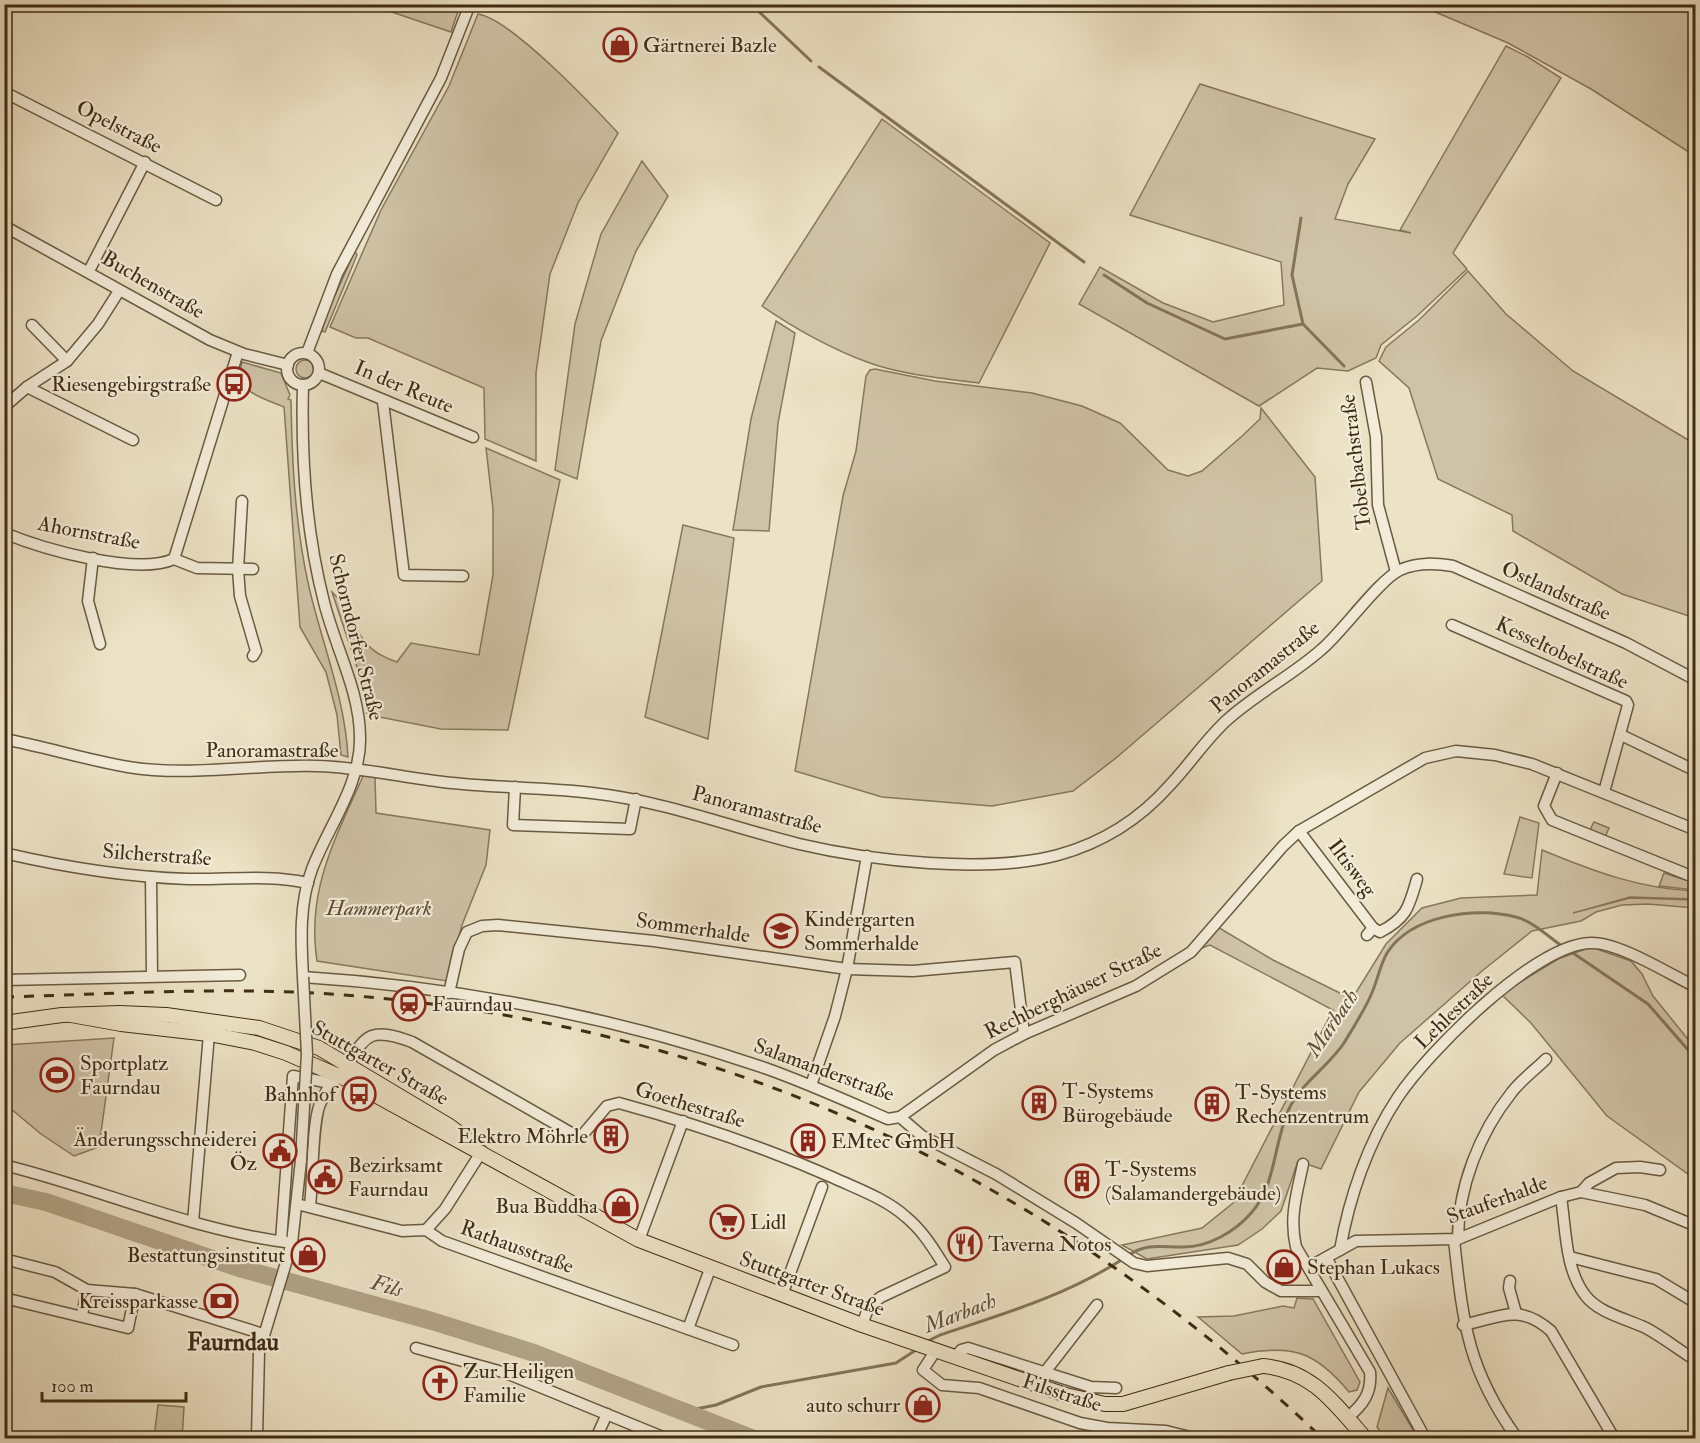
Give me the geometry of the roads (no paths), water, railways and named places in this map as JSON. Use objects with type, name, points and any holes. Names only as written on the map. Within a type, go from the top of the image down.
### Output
[{"type":"main road","name":"Stuttgarter Straße","points":[[4,1023],[71,1015],[166,1015],[221,1021],[292,1038],[319,1048],[339,1074]]},
{"type":"main road","name":"Stuttgarter Straße","points":[[71,1015],[208,1040],[276,1049],[339,1074],[448,1125],[482,1151],[639,1240],[710,1269],[862,1325],[1066,1395],[1105,1404],[1140,1401],[1229,1372],[1263,1366],[1284,1368],[1302,1375],[1319,1388],[1349,1417],[1365,1438]]},
{"type":"street","points":[[307,353],[337,274],[441,78],[470,4]]},
{"type":"street","name":"Opelstraße","points":[[4,92],[216,200]]},
{"type":"street","points":[[89,271],[145,162]]},
{"type":"street","name":"Buchenstraße","points":[[6,229],[89,271],[119,291],[238,352],[288,365]]},
{"type":"street","points":[[4,407],[27,387],[67,361],[98,324],[119,291]]},
{"type":"street","points":[[32,325],[67,361]]},
{"type":"street","points":[[174,559],[238,352]]},
{"type":"street","points":[[307,353],[318,362],[319,372],[313,382],[303,385],[290,377],[288,365],[296,355],[307,353]]},
{"type":"street","name":"In der Reute","points":[[319,372],[383,402],[473,437]]},
{"type":"street","name":"Tobelbachstraße","points":[[1366,382],[1376,437],[1378,504],[1396,572]]},
{"type":"street","name":"Schorndorfer Straße","points":[[287,1242],[297,1203],[307,1065],[301,939],[304,902],[308,883],[357,771],[361,740],[357,712],[324,603],[314,553],[302,435],[303,385]]},
{"type":"street","points":[[27,387],[133,440]]},
{"type":"street","points":[[383,402],[404,575],[463,576]]},
{"type":"street","points":[[242,501],[238,569],[240,596],[256,651],[253,656]]},
{"type":"street","name":"Ahornstraße","points":[[4,533],[32,544],[93,558],[151,564],[174,559],[197,568],[253,569]]},
{"type":"street","points":[[93,558],[88,601],[100,644]]},
{"type":"street","name":"Ostlandstraße","points":[[1396,572],[1434,562],[1453,566],[1632,646],[1695,680]]},
{"type":"street","name":"Panoramastraße","points":[[4,739],[130,767],[168,770],[316,766],[446,783],[636,799],[800,844],[867,856],[968,865],[1012,864],[1056,856],[1092,844],[1121,829],[1170,786],[1225,722],[1263,691],[1322,650],[1396,572]]},
{"type":"street","name":"Kesseltobelstraße","points":[[1452,625],[1626,701],[1628,705],[1621,735],[1604,792]]},
{"type":"street","points":[[1621,735],[1695,771]]},
{"type":"street","name":"Rechberghäuser Straße","points":[[900,1117],[994,1050],[1024,1034],[1136,986],[1191,952],[1299,831],[1434,754],[1456,751],[1496,755],[1532,764],[1695,830]]},
{"type":"street","points":[[1557,773],[1544,806],[1552,820],[1695,878]]},
{"type":"street","points":[[514,787],[513,825],[630,829],[636,799]]},
{"type":"street","name":"Iltisweg","points":[[1299,831],[1370,932],[1380,932],[1396,924],[1407,912],[1417,879]]},
{"type":"street","name":"Silcherstraße","points":[[4,853],[75,867],[151,877],[283,879],[308,883]]},
{"type":"street","points":[[811,1085],[836,1016],[847,969],[867,856]]},
{"type":"street","points":[[151,877],[152,976]]},
{"type":"street","name":"Sommerhalde","points":[[449,993],[459,949],[467,932],[482,926],[498,925],[654,941],[847,969],[913,971],[1015,962],[1024,1034]]},
{"type":"street","name":"Lehlestraße","points":[[1340,1250],[1364,1163],[1398,1097],[1444,1044],[1497,992],[1550,957],[1581,944],[1599,943],[1622,950],[1695,987]]},
{"type":"street","points":[[4,980],[240,975]]},
{"type":"street","name":"Salamanderstraße","points":[[303,977],[449,993],[633,1029],[761,1067],[811,1085],[888,1119],[900,1117],[922,1136],[996,1174],[1134,1263],[1147,1266],[1228,1258],[1247,1264],[1264,1282],[1281,1291],[1321,1291]]},
{"type":"street","name":"Goethestraße","points":[[339,1074],[364,1039],[372,1035],[388,1035],[412,1042],[580,1138],[607,1106],[619,1103],[683,1121],[802,1164],[877,1197],[905,1215],[924,1234],[945,1267],[881,1297],[869,1306],[862,1325]]},
{"type":"street","points":[[193,1222],[208,1040]]},
{"type":"street","points":[[1517,1438],[1477,1370],[1463,1324],[1456,1240],[1458,1212],[1463,1188],[1484,1137],[1512,1092],[1546,1059]]},
{"type":"street","points":[[256,1438],[257,1367],[263,1334],[286,1263],[293,1077],[339,1074]]},
{"type":"street","points":[[310,1206],[319,1106],[339,1074]]},
{"type":"street","points":[[639,1240],[683,1121]]},
{"type":"street","points":[[426,1230],[445,1209],[482,1151]]},
{"type":"street","points":[[1303,1164],[1293,1205],[1292,1227],[1296,1247],[1370,1372],[1371,1386],[1368,1396],[1349,1417]]},
{"type":"street","points":[[4,1166],[75,1184],[230,1233],[287,1242]]},
{"type":"street","name":"Stauferhalde","points":[[1309,1267],[1356,1241],[1456,1240],[1561,1197],[1581,1192],[1589,1183],[1616,1168],[1641,1167],[1660,1170]]},
{"type":"street","points":[[782,1295],[822,1187]]},
{"type":"street","points":[[1581,1192],[1645,1205],[1695,1226]]},
{"type":"street","points":[[1561,1197],[1569,1257],[1586,1297],[1607,1312],[1648,1329],[1689,1356]]},
{"type":"street","name":"Rathausstraße","points":[[297,1203],[402,1231],[426,1230],[441,1241],[733,1345]]},
{"type":"street","points":[[1569,1257],[1656,1279],[1695,1303]]},
{"type":"street","points":[[4,1259],[55,1272],[87,1290],[135,1294],[263,1334]]},
{"type":"street","points":[[1327,1259],[1425,1438]]},
{"type":"street","points":[[688,1329],[710,1269]]},
{"type":"street","points":[[1510,1281],[1509,1288],[1516,1313]]},
{"type":"street","points":[[82,1316],[87,1290]]},
{"type":"street","points":[[4,1299],[128,1328],[135,1294]]},
{"type":"street","points":[[1045,1372],[1097,1305]]},
{"type":"street","points":[[1463,1324],[1516,1313],[1536,1318],[1551,1331],[1614,1438]]},
{"type":"street","points":[[416,1348],[506,1373],[665,1438]]},
{"type":"street","points":[[956,1357],[961,1350],[968,1348],[1091,1387],[1116,1388]]},
{"type":"street","name":"Filsstraße","points":[[931,1349],[923,1370],[942,1385],[989,1391],[1080,1423],[1107,1428],[1166,1431],[1194,1438]]},
{"type":"street","points":[[596,1438],[607,1414]]},
{"type":"waterway","points":[[751,4],[811,61]]},
{"type":"waterway","points":[[819,67],[1084,262]]},
{"type":"waterway","points":[[1301,218],[1292,275],[1303,324]]},
{"type":"waterway","points":[[1104,275],[1147,303],[1225,339],[1303,324],[1344,366]]},
{"type":"waterway","name":"Marbach","points":[[1129,1255],[1148,1247],[1201,1245],[1230,1232],[1252,1212],[1266,1189],[1284,1122],[1294,1100],[1307,1083],[1338,1052],[1368,1001],[1387,953],[1398,940],[1412,930],[1446,917],[1464,914],[1500,914],[1528,922],[1562,946]]},
{"type":"waterway","name":"Marbach","points":[[1570,951],[1648,1004],[1696,1059]]},
{"type":"waterway","name":"Fils","points":[[4,1193],[46,1202],[239,1268],[432,1321],[531,1352],[751,1438]]},
{"type":"waterway","name":"Marbach","points":[[926,1342],[1057,1294],[1123,1259]]},
{"type":"waterway","name":"Marbach","points":[[681,1412],[716,1405],[761,1387],[896,1363],[919,1348]]},
{"type":"railway","points":[[4,997],[217,991],[344,995],[484,1012],[619,1040],[748,1079],[873,1129],[992,1190],[1107,1262],[1217,1345],[1322,1438]]},
{"type":"place","name":"Gärtnerei Bazle","points":[[620,45]]},
{"type":"place","name":"Riesengebirgstraße","points":[[234,384]]},
{"type":"place","name":"Kindergarten Sommerhalde","points":[[781,931]]},
{"type":"place","name":"Faurndau","points":[[409,1004]]},
{"type":"place","name":"Sportplatz Faurndau","points":[[57,1075]]},
{"type":"place","name":"Bahnhof","points":[[359,1094]]},
{"type":"place","name":"T-Systems Bürogebäude","points":[[1039,1103]]},
{"type":"place","name":"T-Systems Rechenzentrum","points":[[1212,1104]]},
{"type":"place","name":"Elektro Möhrle","points":[[611,1136]]},
{"type":"place","name":"EMtec GmbH","points":[[808,1141]]},
{"type":"place","name":"Änderungsschneiderei Öz","points":[[280,1151]]},
{"type":"place","name":"Bezirksamt Faurndau","points":[[325,1177]]},
{"type":"place","name":"T-Systems (Salamandergebäude)","points":[[1082,1181]]},
{"type":"place","name":"Bua Buddha","points":[[621,1206]]},
{"type":"place","name":"Lidl","points":[[727,1222]]},
{"type":"place","name":"Taverna Notos","points":[[965,1244]]},
{"type":"place","name":"Bestattungsinstitut","points":[[308,1255]]},
{"type":"place","name":"Stephan Lukacs","points":[[1284,1267]]},
{"type":"place","name":"Kreissparkasse","points":[[221,1301]]},
{"type":"place","name":"Zur Heiligen Familie","points":[[440,1383]]},
{"type":"place","name":"auto schurr","points":[[923,1405]]},
{"type":"district","name":"Faurndau","points":[[233,1342]]},
{"type":"park label","name":"Hammerpark","points":[[379,908]]}]
